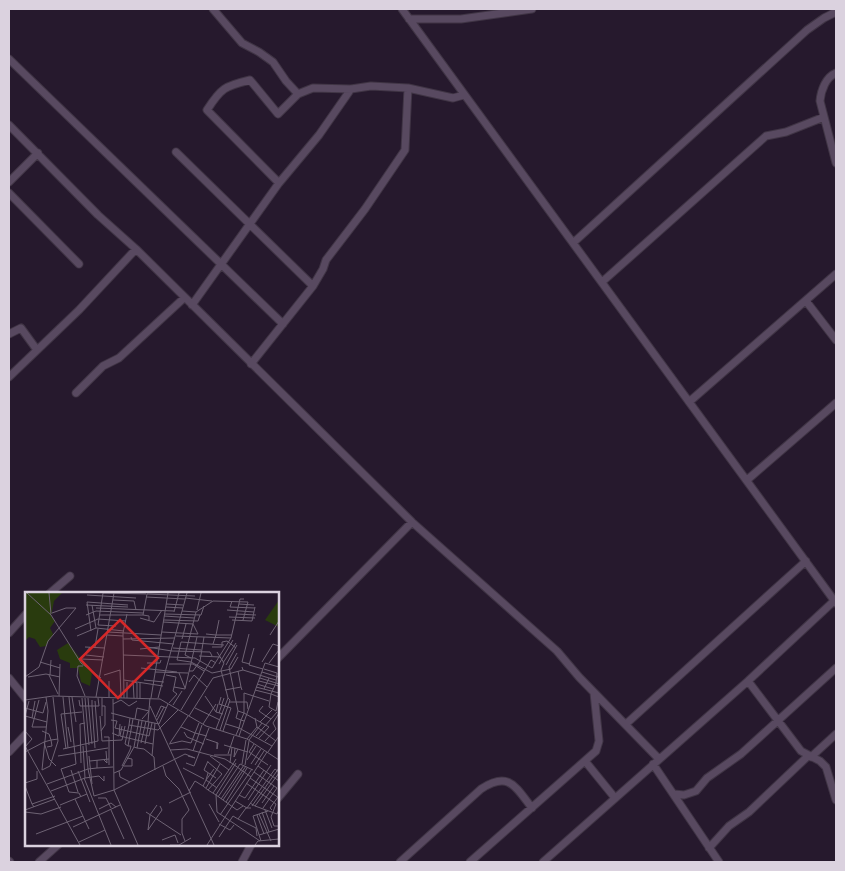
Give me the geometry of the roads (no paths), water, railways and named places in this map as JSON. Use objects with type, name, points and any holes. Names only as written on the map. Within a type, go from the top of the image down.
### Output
[{"type":"street","points":[[213,9],[242,43],[273,62],[298,94]]},
{"type":"street","points":[[402,9],[835,601],[748,681],[543,862]]},
{"type":"street","points":[[409,20],[461,19],[532,9]]},
{"type":"street","points":[[573,243],[807,30],[836,12]]},
{"type":"street","points":[[9,59],[283,324]]},
{"type":"street","points":[[836,73],[830,76],[820,93],[820,101],[836,163]]},
{"type":"street","points":[[279,183],[207,110],[215,98],[229,85],[250,80],[278,114],[298,94],[313,88],[351,89],[371,86],[408,88],[453,98],[464,95]]},
{"type":"street","points":[[251,364],[313,286],[323,270],[326,260],[365,209],[404,150],[408,88]]},
{"type":"street","points":[[192,305],[279,183],[319,135],[351,89]]},
{"type":"street","points":[[602,282],[766,136],[786,132],[824,117]]},
{"type":"street","points":[[9,125],[98,215],[136,249],[412,522],[546,640],[594,693],[626,724],[656,761],[674,794],[719,862]]},
{"type":"street","points":[[176,152],[313,286]]},
{"type":"street","points":[[9,182],[38,153]]},
{"type":"street","points":[[9,193],[79,264]]},
{"type":"street","points":[[9,377],[79,310],[136,249]]},
{"type":"street","points":[[689,402],[836,274]]},
{"type":"street","points":[[76,393],[103,366],[119,358],[184,298]]},
{"type":"street","points":[[806,302],[836,340]]},
{"type":"street","points":[[9,334],[21,328],[37,350]]},
{"type":"street","points":[[747,480],[836,403]]},
{"type":"street","points":[[279,657],[412,522]]},
{"type":"street","points":[[626,724],[806,561]]},
{"type":"street","points":[[51,592],[70,576]]},
{"type":"street","points":[[9,633],[25,615]]},
{"type":"street","points":[[674,794],[684,795],[696,791],[708,778],[741,754],[836,668]]},
{"type":"street","points":[[9,678],[25,698]]},
{"type":"street","points":[[748,681],[801,751],[826,766],[836,799]]},
{"type":"street","points":[[470,862],[596,751],[598,740],[594,693]]},
{"type":"street","points":[[710,848],[728,826],[749,812],[836,734]]},
{"type":"street","points":[[9,752],[25,735]]},
{"type":"street","points":[[585,761],[615,798]]},
{"type":"street","points":[[279,797],[298,774]]},
{"type":"street","points":[[400,862],[481,788],[490,783],[506,780],[514,785],[532,808]]},
{"type":"street","points":[[40,862],[57,846]]},
{"type":"street","points":[[242,862],[250,846]]}]
